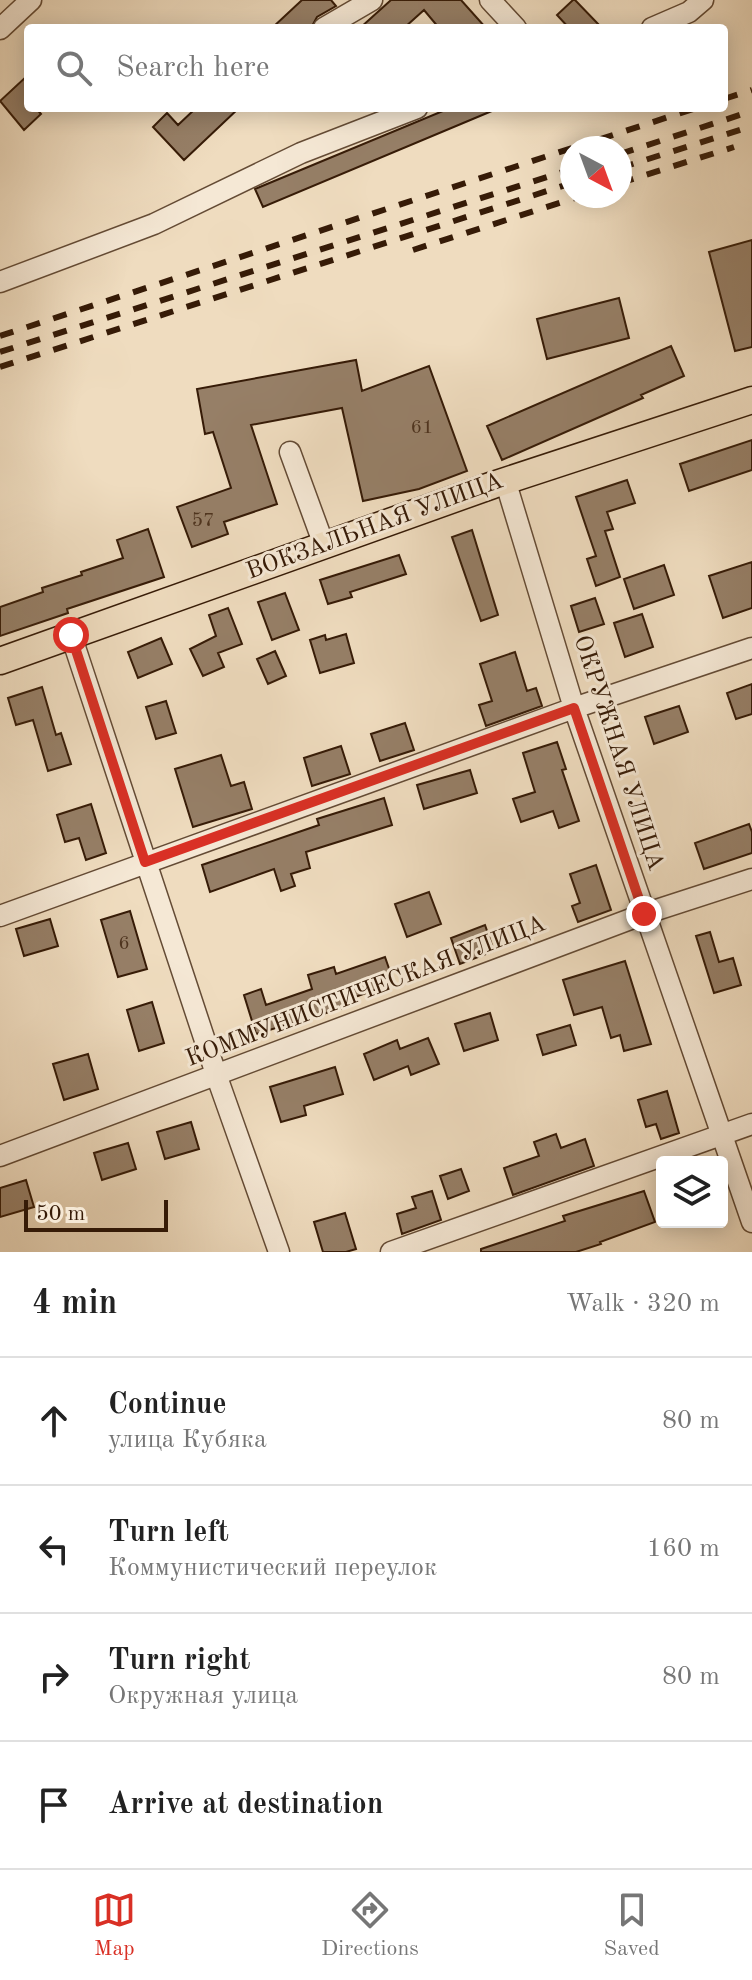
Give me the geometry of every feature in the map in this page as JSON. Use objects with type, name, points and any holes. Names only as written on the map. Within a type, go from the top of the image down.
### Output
[{"type":"main road","name":"ВОКЗАЛЬНАЯ УЛИЦА","points":[[0,661],[505,480],[752,400]]},
{"type":"street","points":[[0,29],[31,0]]},
{"type":"street","points":[[331,24],[372,0]]},
{"type":"street","points":[[490,0],[512,24]]},
{"type":"street","points":[[661,24],[689,12],[703,0]]},
{"type":"street","points":[[0,282],[154,224],[301,153],[407,112]]},
{"type":"street","points":[[290,452],[324,545]]},
{"type":"street","name":"ОКРУЖНАЯ УЛИЦА","points":[[505,480],[574,708],[752,1222]]},
{"type":"street","points":[[71,635],[217,1077],[279,1252]]},
{"type":"street","points":[[0,916],[574,708],[752,648]]},
{"type":"street","name":"КОММУНИСТИЧЕСКАЯ УЛИЦА","points":[[0,1156],[644,914],[752,879]]},
{"type":"street","points":[[391,1252],[752,1124]]},
{"type":"building","points":[[302,0],[331,0],[336,6],[317,17],[313,24],[276,24]]},
{"type":"building","points":[[391,0],[461,0],[482,24],[436,24],[424,10],[408,24],[364,24]]},
{"type":"building","points":[[575,0],[598,24],[565,24],[557,15]]},
{"type":"building","points":[[24,79],[24,112],[41,114],[24,130],[0,101]]},
{"type":"building","points":[[192,112],[235,112],[184,160],[153,127],[167,113],[178,125]]},
{"type":"building","points":[[440,112],[489,112],[263,207],[255,189]]},
{"type":"building","points":[[752,240],[752,347],[735,351],[709,252]]},
{"type":"building","points":[[619,298],[629,338],[547,359],[537,319]]},
{"type":"building","points":[[671,346],[684,376],[641,395],[643,398],[502,460],[487,426]]},
{"type":"building","points":[[356,360],[362,391],[429,366],[467,471],[419,489],[363,501],[342,408],[251,425],[277,504],[224,522],[228,534],[192,547],[177,507],[231,488],[213,432],[205,434],[197,389]]},
{"type":"building","points":[[752,440],[752,470],[689,491],[680,464]]},
{"type":"building","points":[[627,480],[635,503],[607,512],[613,529],[605,531],[620,577],[596,586],[587,559],[596,556],[576,497]]},
{"type":"building","points":[[148,529],[164,577],[67,609],[68,613],[0,636],[0,607],[43,592],[42,588],[82,575],[81,572],[123,558],[117,540]]},
{"type":"building","points":[[472,530],[498,615],[481,621],[452,537]]},
{"type":"building","points":[[399,555],[406,574],[350,592],[352,597],[328,604],[320,580]]},
{"type":"building","points":[[752,562],[752,608],[723,618],[709,576]]},
{"type":"building","points":[[664,565],[674,595],[634,609],[624,579]]},
{"type":"building","points":[[285,593],[299,630],[272,640],[258,602]]},
{"type":"building","points":[[595,598],[604,624],[579,632],[571,606]]},
{"type":"building","points":[[228,608],[242,644],[218,653],[224,667],[203,676],[190,649],[216,636],[209,615]]},
{"type":"building","points":[[642,614],[653,647],[625,657],[614,623]]},
{"type":"building","points":[[346,634],[354,663],[320,673],[310,640],[325,635],[326,640]]},
{"type":"building","points":[[161,638],[172,664],[138,678],[128,652]]},
{"type":"building","points":[[275,651],[286,676],[268,684],[257,659]]},
{"type":"building","points":[[515,652],[527,691],[536,688],[542,706],[486,726],[479,705],[492,701],[480,664]]},
{"type":"building","points":[[752,684],[752,714],[736,719],[727,693]]},
{"type":"building","points":[[42,687],[56,735],[61,733],[71,764],[48,771],[33,720],[16,725],[8,698]]},
{"type":"building","points":[[166,701],[176,733],[156,739],[146,707]]},
{"type":"building","points":[[679,706],[688,732],[654,744],[645,717]]},
{"type":"building","points":[[405,723],[414,750],[380,761],[371,734]]},
{"type":"building","points":[[557,742],[566,769],[562,770],[579,821],[559,828],[553,811],[521,822],[513,799],[535,792],[523,753]]},
{"type":"building","points":[[341,746],[350,774],[312,786],[304,758]]},
{"type":"building","points":[[221,755],[231,786],[244,782],[252,809],[193,827],[175,769]]},
{"type":"building","points":[[470,770],[477,793],[424,809],[417,785]]},
{"type":"building","points":[[384,798],[392,825],[306,852],[310,868],[291,874],[295,886],[281,891],[274,869],[210,892],[202,865],[319,825],[317,819]]},
{"type":"building","points":[[91,804],[106,853],[86,860],[79,838],[65,842],[57,815]]},
{"type":"building","points":[[749,824],[752,853],[704,869],[695,843]]},
{"type":"building","points":[[596,865],[611,910],[578,922],[572,906],[580,903],[570,874]]},
{"type":"building","points":[[429,892],[441,924],[407,937],[395,904]]},
{"type":"building","points":[[130,911],[147,969],[118,977],[101,920]]},
{"type":"building","points":[[50,919],[58,946],[24,956],[16,929]]},
{"type":"building","points":[[485,925],[494,951],[460,964],[451,938]]},
{"type":"building","points":[[710,932],[719,962],[733,958],[741,985],[714,993],[696,936]]},
{"type":"building","points":[[385,957],[394,983],[344,1001],[346,1007],[256,1034],[244,995],[261,989],[266,1005],[312,989],[308,975],[334,967],[336,974]]},
{"type":"building","points":[[625,961],[651,1044],[624,1051],[620,1035],[611,1038],[602,1007],[574,1015],[563,980]]},
{"type":"building","points":[[152,1002],[164,1043],[139,1051],[127,1010]]},
{"type":"building","points":[[490,1013],[498,1040],[464,1051],[455,1024]]},
{"type":"building","points":[[570,1025],[576,1045],[543,1055],[537,1035]]},
{"type":"building","points":[[428,1038],[439,1064],[411,1075],[408,1066],[374,1080],[364,1054],[397,1040],[400,1049]]},
{"type":"building","points":[[88,1054],[98,1089],[64,1100],[53,1064]]},
{"type":"building","points":[[335,1067],[343,1094],[304,1106],[306,1115],[281,1122],[270,1087]]},
{"type":"building","points":[[667,1091],[679,1133],[661,1139],[656,1124],[646,1127],[638,1100]]},
{"type":"building","points":[[191,1122],[199,1149],[165,1159],[157,1132]]},
{"type":"building","points":[[556,1134],[561,1148],[585,1139],[594,1166],[513,1195],[504,1168],[539,1156],[534,1142]]},
{"type":"building","points":[[128,1143],[136,1169],[102,1180],[94,1153]]},
{"type":"building","points":[[461,1169],[469,1191],[448,1199],[440,1176]]},
{"type":"building","points":[[26,1180],[34,1207],[0,1217],[0,1188]]},
{"type":"building","points":[[432,1191],[441,1220],[402,1234],[397,1214],[416,1208],[412,1197]]},
{"type":"building","points":[[644,1191],[655,1222],[601,1244],[576,1252],[481,1252],[481,1249],[565,1221],[563,1216]]},
{"type":"building","points":[[345,1213],[356,1249],[323,1252],[314,1222]]},
{"type":"railway","points":[[728,98],[752,90]]},
{"type":"railway","points":[[632,150],[752,111]]},
{"type":"railway","points":[[610,136],[684,112]]},
{"type":"railway","points":[[632,164],[752,126]]},
{"type":"railway","points":[[632,179],[734,147]]},
{"type":"railway","points":[[0,336],[560,152]]},
{"type":"railway","points":[[0,352],[560,173]]},
{"type":"railway","points":[[0,367],[560,187]]},
{"type":"railway","points":[[413,250],[560,203]]},
{"type":"route","points":[[71,635],[145,862],[574,708],[644,914]]}]
